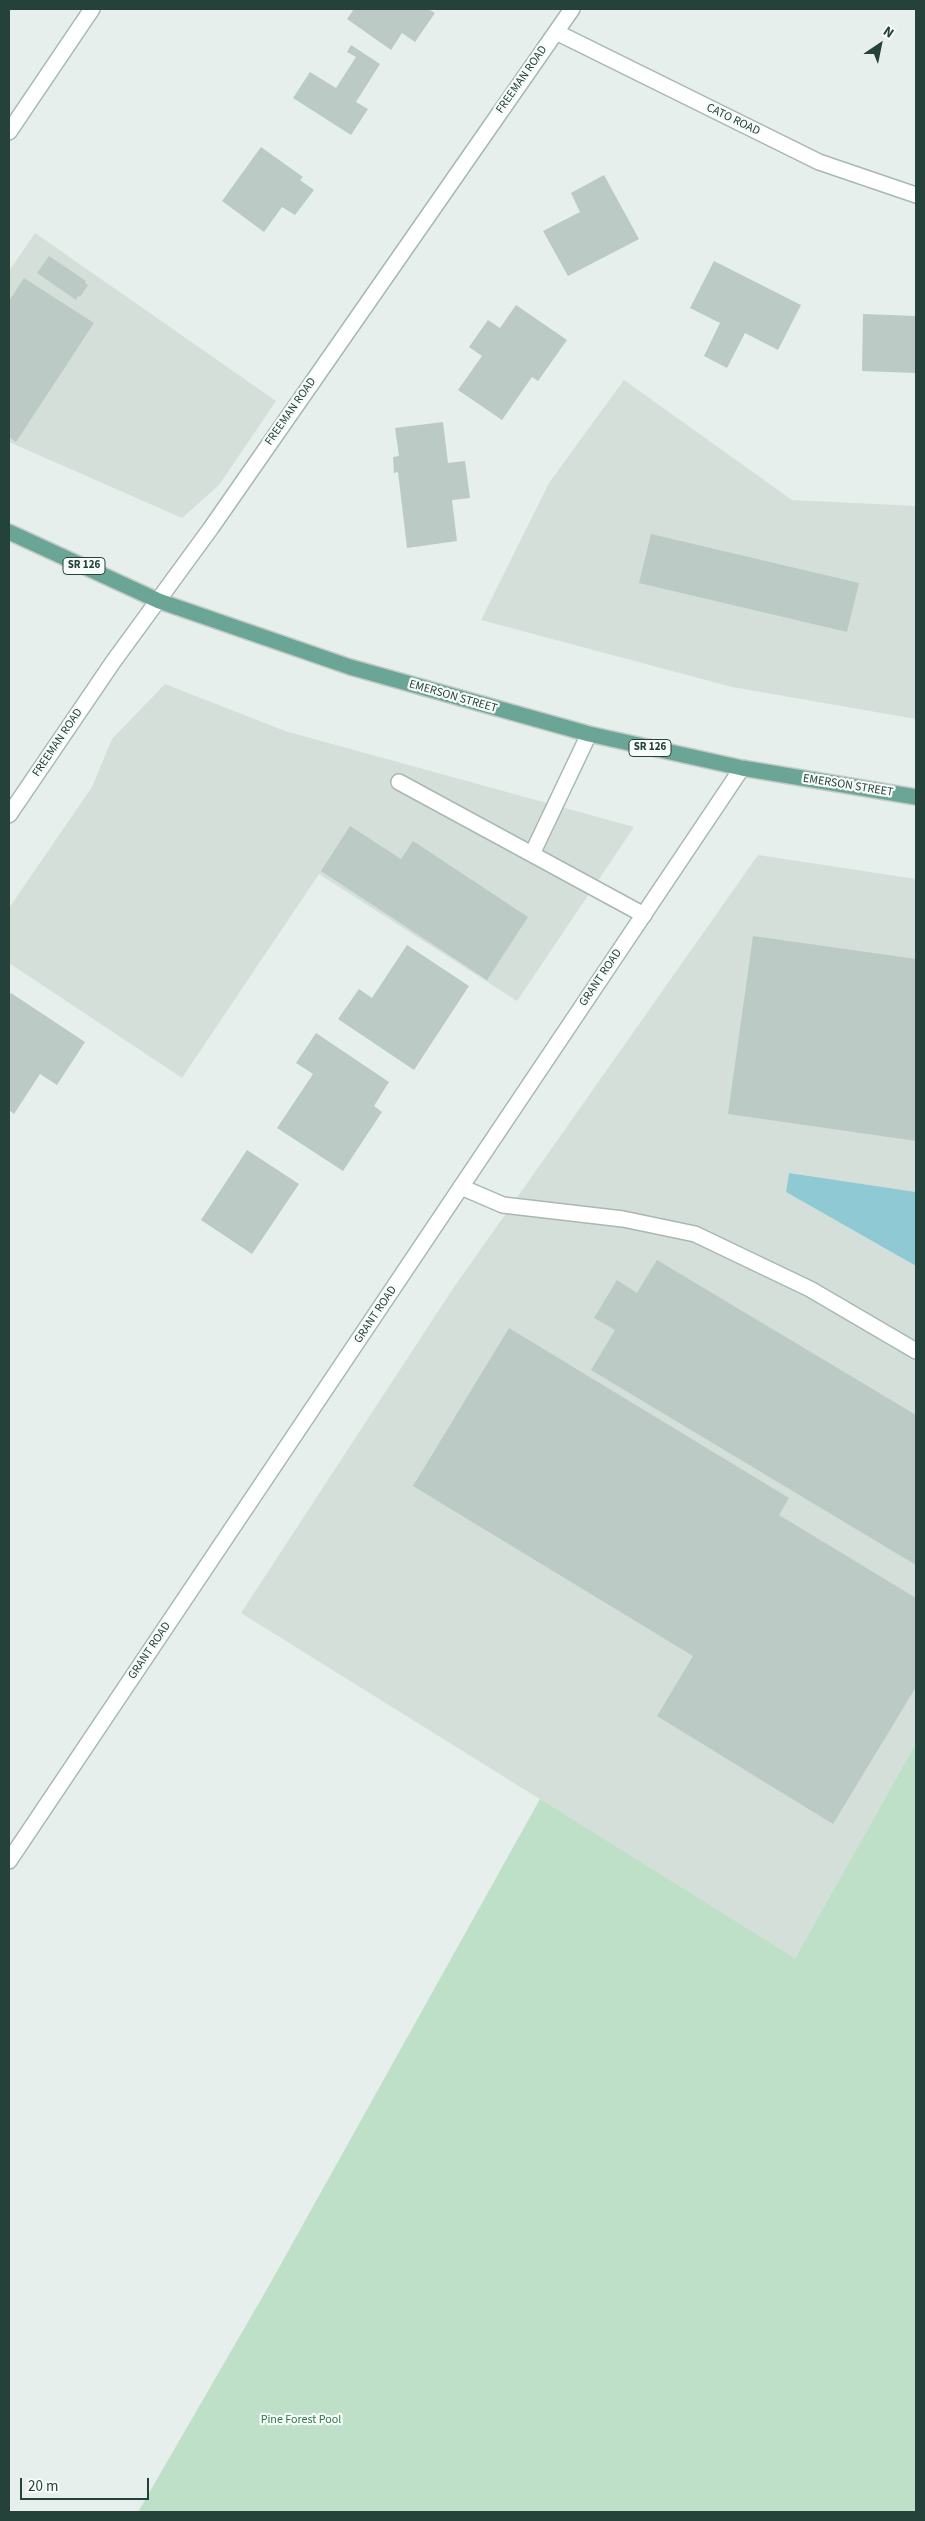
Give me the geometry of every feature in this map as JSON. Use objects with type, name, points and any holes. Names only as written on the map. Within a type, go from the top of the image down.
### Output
[{"type":"main road","name":"EMERSON STREET","points":[[9,532],[159,601],[350,667],[589,734],[742,768],[916,797]]},
{"type":"street","points":[[9,132],[92,9]]},
{"type":"street","name":"FREEMAN ROAD","points":[[9,815],[113,662],[159,601],[572,9]]},
{"type":"street","name":"CATO ROAD","points":[[556,32],[819,162],[916,194]]},
{"type":"street","points":[[532,854],[589,734]]},
{"type":"street","name":"GRANT ROAD","points":[[9,1861],[742,768]]},
{"type":"street","points":[[399,782],[644,915]]},
{"type":"street","points":[[461,1187],[503,1205],[623,1219],[695,1234],[810,1289],[916,1351]]},
{"type":"shaded area","points":[[35,233],[276,401],[219,485],[182,518],[9,442],[9,271]]},
{"type":"shaded area","points":[[624,380],[792,500],[916,506],[916,719],[732,687],[481,620],[549,483]]},
{"type":"shaded area","points":[[165,684],[285,731],[634,827],[517,1001],[319,874],[182,1078],[9,963],[9,908],[92,787],[112,739]]},
{"type":"shaded area","points":[[758,855],[916,879],[916,1192],[789,1173],[786,1192],[916,1266],[916,1743],[795,1958],[241,1613],[452,1290]]},
{"type":"green space","name":"Pine Forest Pool","points":[[916,1743],[916,2512],[138,2512],[267,2289],[540,1799],[795,1958]]},
{"type":"water","points":[[789,1173],[916,1192],[916,1266],[786,1192]]},
{"type":"building","points":[[354,9],[428,9],[435,13],[415,42],[402,33],[391,50],[347,19]]},
{"type":"building","points":[[351,45],[380,64],[356,102],[368,109],[351,135],[293,98],[310,72],[336,88],[356,57],[347,52]]},
{"type":"building","points":[[261,147],[303,177],[300,180],[314,190],[295,215],[282,207],[264,232],[222,201]]},
{"type":"building","points":[[604,175],[639,239],[568,276],[543,231],[580,212],[571,193]]},
{"type":"building","points":[[49,256],[86,281],[85,283],[88,285],[76,300],[37,273]]},
{"type":"building","points":[[714,261],[801,305],[778,350],[745,333],[727,368],[704,356],[720,323],[690,308]]},
{"type":"building","points":[[24,278],[94,323],[16,442],[9,437],[9,301]]},
{"type":"building","points":[[516,305],[567,340],[538,381],[532,377],[502,420],[458,390],[482,356],[469,347],[488,320],[500,328]]},
{"type":"building","points":[[863,314],[916,316],[916,373],[862,371]]},
{"type":"building","points":[[443,422],[448,463],[465,461],[470,498],[452,500],[457,541],[407,548],[398,472],[394,473],[393,457],[399,456],[395,428]]},
{"type":"building","points":[[651,534],[859,583],[847,632],[639,583]]},
{"type":"building","points":[[350,826],[401,859],[413,841],[528,917],[487,980],[321,871]]},
{"type":"building","points":[[753,936],[916,959],[916,1141],[728,1114]]},
{"type":"building","points":[[407,945],[469,986],[414,1070],[338,1019],[359,989],[372,998]]},
{"type":"building","points":[[11,993],[85,1042],[57,1085],[40,1074],[14,1114],[9,1110],[9,996]]},
{"type":"building","points":[[316,1033],[389,1082],[374,1106],[382,1112],[343,1171],[277,1128],[313,1074],[296,1063]]},
{"type":"building","points":[[247,1150],[299,1184],[252,1254],[201,1220]]},
{"type":"building","points":[[657,1260],[916,1415],[916,1565],[591,1370],[615,1330],[594,1318],[617,1280],[637,1293]]},
{"type":"building","points":[[509,1328],[789,1498],[779,1515],[916,1598],[916,1687],[833,1824],[657,1716],[693,1656],[413,1486]]}]
